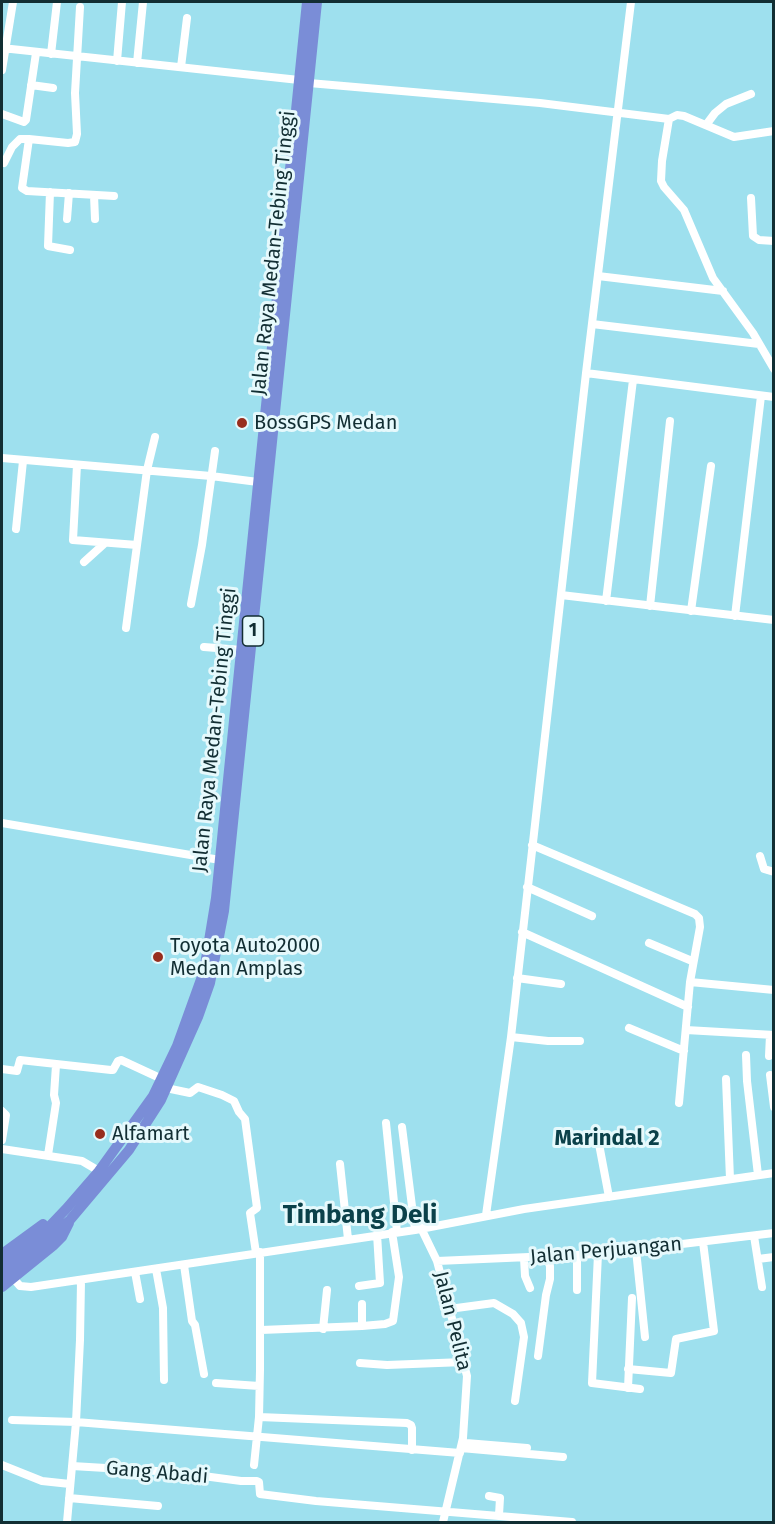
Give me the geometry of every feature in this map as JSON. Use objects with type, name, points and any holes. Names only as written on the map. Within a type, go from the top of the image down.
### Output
[{"type":"highway","name":"Jalan Raya Medan-Tebing Tinggi","points":[[66,1209],[99,1171],[164,1083],[198,1017],[210,983],[224,911],[304,81],[307,2]]},
{"type":"highway","name":"Jalan Raya Medan-Tebing Tinggi","points":[[70,1220],[129,1150],[161,1100],[164,1083],[204,971],[220,860],[258,482],[304,81],[317,2]]},
{"type":"highway","name":"1","points":[[2,1276],[49,1233],[66,1209]]},
{"type":"highway","points":[[2,1254],[66,1209]]},
{"type":"highway","name":"1","points":[[2,1265],[70,1220]]},
{"type":"highway","points":[[2,1287],[54,1245],[62,1237],[70,1220]]},
{"type":"street","points":[[2,70],[3,48],[13,2]]},
{"type":"street","points":[[51,54],[57,2]]},
{"type":"street","points":[[117,61],[122,2]]},
{"type":"street","points":[[137,63],[143,2]]},
{"type":"street","points":[[486,1215],[511,1037],[586,373],[631,2]]},
{"type":"street","points":[[4,163],[12,147],[20,139],[75,142],[77,134],[75,93],[80,7]]},
{"type":"street","points":[[181,67],[187,18]]},
{"type":"street","points":[[3,48],[304,81],[540,103],[669,119],[681,115],[734,137],[774,131]]},
{"type":"street","points":[[2,114],[26,121],[36,53]]},
{"type":"street","points":[[31,85],[53,88]]},
{"type":"street","points":[[706,125],[726,104],[752,94]]},
{"type":"street","points":[[669,119],[661,181],[666,192],[684,210],[714,278],[774,369]]},
{"type":"street","points":[[29,139],[22,188],[27,191],[114,196]]},
{"type":"street","points":[[50,192],[48,246],[70,250]]},
{"type":"street","points":[[67,219],[69,193]]},
{"type":"street","points":[[94,195],[95,219]]},
{"type":"street","points":[[751,198],[753,236],[759,240],[774,241]]},
{"type":"street","points":[[598,276],[723,291]]},
{"type":"street","points":[[592,324],[759,344]]},
{"type":"street","points":[[586,373],[774,397]]},
{"type":"street","points":[[606,601],[633,380]]},
{"type":"street","points":[[735,616],[761,396]]},
{"type":"street","points":[[651,606],[670,421]]},
{"type":"street","points":[[126,628],[147,470],[155,437]]},
{"type":"street","points":[[191,604],[215,451]]},
{"type":"street","points":[[2,458],[258,482]]},
{"type":"street","points":[[16,529],[23,461]]},
{"type":"street","points":[[77,465],[72,539],[76,542],[137,545]]},
{"type":"street","points":[[691,611],[711,466]]},
{"type":"street","points":[[84,562],[105,543]]},
{"type":"street","points":[[561,595],[774,620]]},
{"type":"street","points":[[204,647],[242,650]]},
{"type":"street","points":[[2,823],[220,860]]},
{"type":"street","points":[[532,845],[697,916],[700,927],[692,961],[679,1103]]},
{"type":"street","points":[[760,856],[764,869],[774,872]]},
{"type":"street","points":[[527,887],[592,916]]},
{"type":"street","points":[[522,932],[687,1007]]},
{"type":"street","points":[[649,943],[692,961]]},
{"type":"street","points":[[517,978],[561,984]]},
{"type":"street","points":[[690,982],[774,990]]},
{"type":"street","points":[[629,1028],[684,1051]]},
{"type":"street","points":[[686,1030],[772,1035],[769,1056]]},
{"type":"street","points":[[511,1037],[548,1041],[580,1041]]},
{"type":"street","points":[[746,1055],[758,1175]]},
{"type":"street","points":[[2,1069],[17,1071],[20,1060],[113,1070],[121,1060],[164,1083],[190,1093],[198,1087],[234,1101],[238,1112],[248,1126],[257,1208],[250,1213],[258,1253],[261,1330],[259,1417],[254,1465]]},
{"type":"street","points":[[48,1155],[56,1103],[54,1095],[57,1065]]},
{"type":"street","points":[[770,1075],[774,1107]]},
{"type":"street","points":[[726,1079],[730,1179]]},
{"type":"street","points":[[2,1111],[6,1115],[2,1140]]},
{"type":"street","points":[[261,1330],[323,1329],[385,1324],[393,1321],[399,1277],[386,1123]]},
{"type":"street","name":"Jalan Pelita","points":[[402,1127],[418,1229],[437,1261],[464,1362],[467,1387],[461,1448],[443,1522]]},
{"type":"street","points":[[588,1138],[596,1140],[599,1144],[609,1197]]},
{"type":"street","points":[[2,1149],[82,1161],[99,1171]]},
{"type":"street","points":[[340,1164],[348,1239]]},
{"type":"street","points":[[13,1278],[20,1286],[32,1287],[81,1281],[418,1229],[486,1215],[774,1173]]},
{"type":"street","name":"Jalan Perjuangan","points":[[437,1261],[598,1254],[774,1233]]},
{"type":"street","points":[[359,1286],[380,1282],[377,1234]]},
{"type":"street","points":[[754,1236],[762,1287]]},
{"type":"street","points":[[628,1369],[671,1373],[676,1340],[714,1331],[703,1242]]},
{"type":"street","points":[[636,1250],[645,1319],[645,1337]]},
{"type":"street","points":[[598,1254],[592,1383],[640,1389]]},
{"type":"street","points":[[577,1255],[577,1290]]},
{"type":"street","points":[[538,1356],[550,1275],[550,1266],[546,1256]]},
{"type":"street","points":[[758,1259],[774,1257]]},
{"type":"street","points":[[524,1258],[525,1276],[530,1288]]},
{"type":"street","points":[[184,1265],[192,1321],[195,1325],[204,1374]]},
{"type":"street","points":[[156,1269],[163,1308],[164,1380]]},
{"type":"street","points":[[135,1272],[140,1299]]},
{"type":"street","points":[[67,1522],[76,1422],[81,1281]]},
{"type":"street","points":[[323,1329],[327,1290]]},
{"type":"street","points":[[628,1388],[632,1298]]},
{"type":"street","points":[[449,1309],[494,1303],[513,1314],[521,1323],[524,1336],[514,1401]]},
{"type":"street","points":[[362,1304],[362,1326]]},
{"type":"street","points":[[631,1320],[645,1319]]},
{"type":"street","points":[[360,1363],[387,1365],[464,1362]]},
{"type":"street","points":[[216,1383],[259,1386]]},
{"type":"street","points":[[259,1417],[407,1423],[412,1428],[412,1449]]},
{"type":"street","points":[[12,1420],[76,1422],[412,1449],[527,1448]]},
{"type":"street","points":[[461,1448],[563,1457]]},
{"type":"street","points":[[2,1465],[42,1481],[70,1484]]},
{"type":"street","name":"Gang Abadi","points":[[72,1466],[173,1472],[258,1481],[259,1493],[262,1494],[445,1511]]},
{"type":"street","points":[[489,1496],[500,1498],[500,1515]]},
{"type":"street","points":[[69,1498],[158,1506]]},
{"type":"street","points":[[445,1511],[572,1522]]},
{"type":"place","name":"BossGPS Medan","points":[[242,423]]},
{"type":"place","name":"Toyota Auto2000 Medan Amplas","points":[[158,957]]},
{"type":"place","name":"Alfamart","points":[[100,1134]]},
{"type":"district","name":"Marindal 2","points":[[607,1139]]},
{"type":"district","name":"Timbang Deli","points":[[360,1216]]}]
